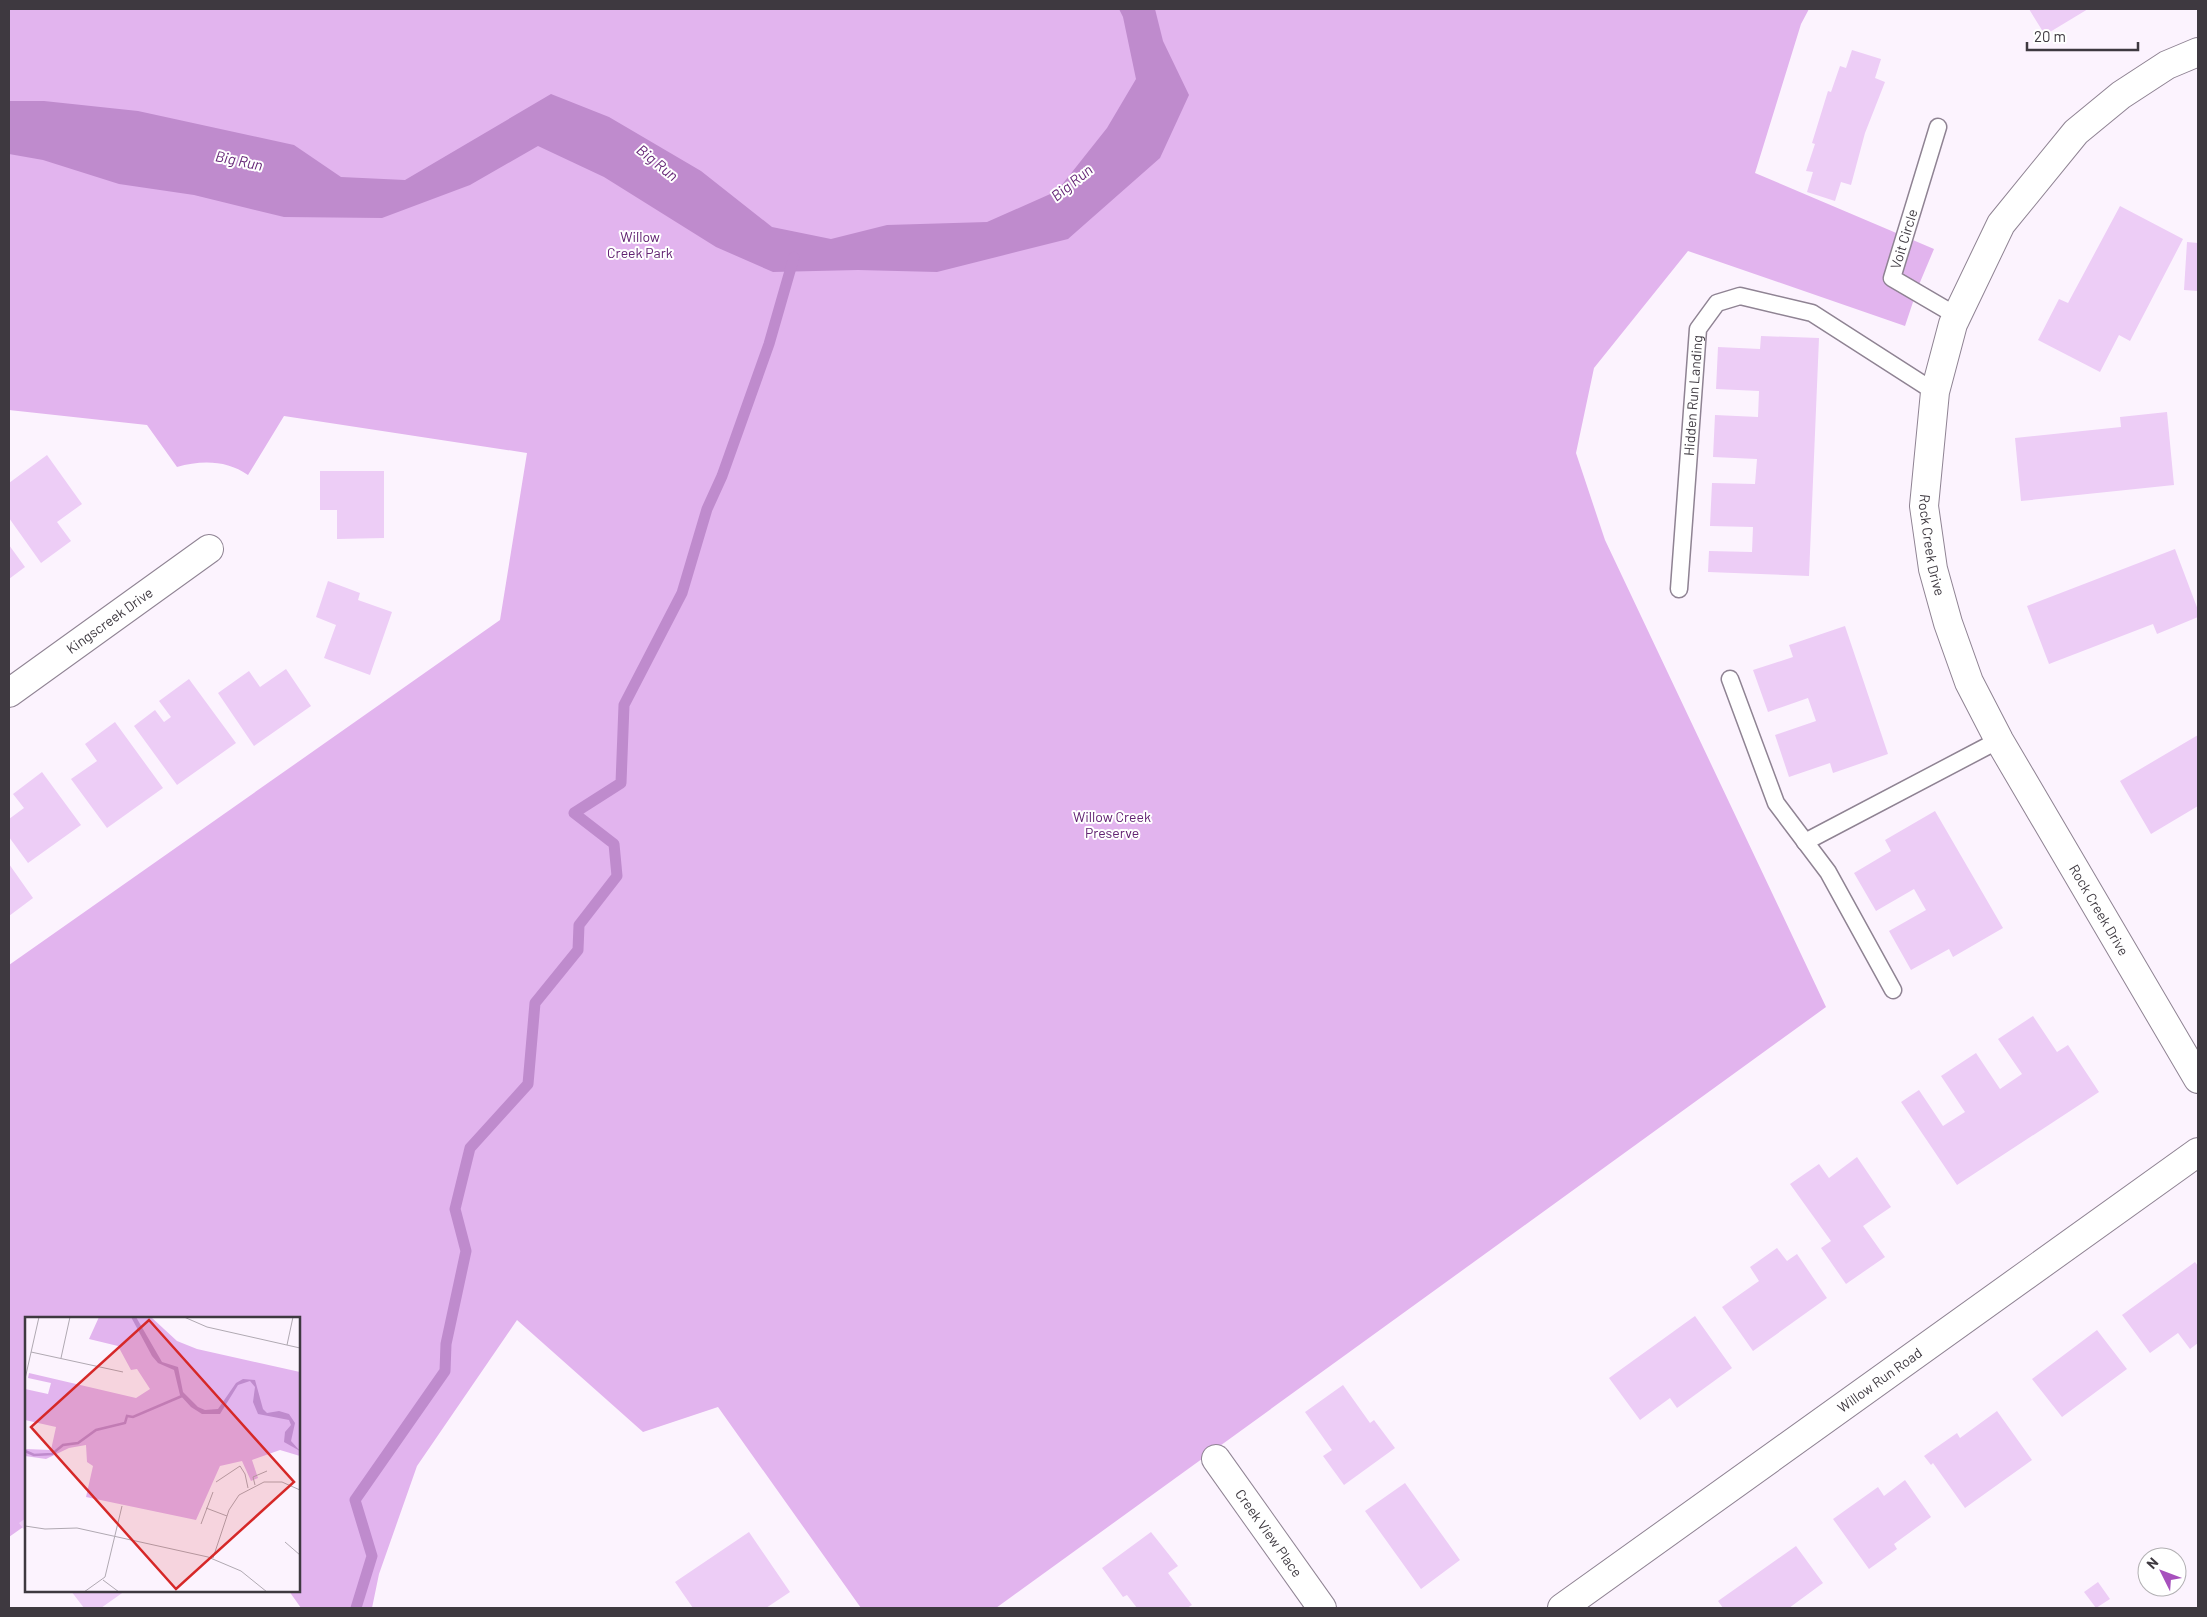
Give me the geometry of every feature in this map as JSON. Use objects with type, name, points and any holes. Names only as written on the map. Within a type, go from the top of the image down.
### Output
[{"type":"street","name":"Rock Creek Drive","points":[[2198,52],[2167,65],[2121,95],[2076,132],[2002,224],[1953,324],[1935,392],[1924,506],[1933,569],[1948,623],[1969,682],[1999,740],[2198,1079]]},
{"type":"street","name":"Kingscreek Drive","points":[[9,693],[209,549]]},
{"type":"street","name":"Willow Run Road","points":[[1562,1608],[2198,1152]]},
{"type":"street","name":"Creek View Place","points":[[1216,1459],[1322,1608]]},
{"type":"lane","name":"Voit Circle","points":[[1938,127],[1892,278],[1957,316]]},
{"type":"lane","name":"Hidden Run Landing","points":[[1678,589],[1698,329],[1717,303],[1740,296],[1812,313],[1935,392]]},
{"type":"lane","points":[[1730,679],[1776,803],[1828,872],[1893,990]]},
{"type":"lane","points":[[1805,842],[1999,740]]},
{"type":"green space","points":[[9,9],[1809,9],[1801,24],[1755,173],[1934,249],[1918,287],[1905,326],[1688,251],[1594,368],[1576,453],[1605,540],[1826,1007],[996,1608],[861,1608],[718,1407],[643,1432],[517,1320],[417,1466],[379,1574],[372,1608],[301,1608],[290,1592],[300,1592],[300,1317],[25,1317],[25,1526],[9,1537],[9,965],[500,620],[527,453],[284,416],[248,475],[223,464],[204,462],[177,467],[147,425],[9,410]]},
{"type":"water","name":"Big Run","points":[[1119,9],[1155,9],[1163,41],[1189,95],[1160,158],[1068,239],[937,272],[858,270],[773,272],[716,247],[604,177],[538,146],[470,185],[382,218],[284,217],[194,195],[119,184],[43,160],[9,154],[9,101],[44,101],[138,111],[294,145],[341,177],[405,180],[551,94],[609,117],[701,171],[772,227],[831,239],[887,225],[987,222],[1057,191],[1107,128],[1136,79],[1123,17]]},
{"type":"building","points":[[2029,9],[2088,9],[2045,35]]},
{"type":"building","points":[[1852,50],[1881,59],[1875,78],[1885,82],[1865,133],[1851,185],[1841,182],[1835,201],[1807,192],[1813,172],[1806,171],[1815,144],[1812,143],[1828,91],[1831,92],[1840,66],[1846,68]]},
{"type":"building","points":[[2120,206],[2183,239],[2130,341],[2119,335],[2100,372],[2038,340],[2059,299],[2068,303]]},
{"type":"building","points":[[2187,242],[2198,243],[2198,291],[2184,290]]},
{"type":"building","points":[[1761,336],[1819,338],[1809,576],[1708,572],[1709,551],[1752,552],[1753,527],[1710,526],[1712,483],[1755,484],[1757,459],[1713,457],[1715,415],[1758,417],[1759,391],[1716,389],[1718,347],[1760,349]]},
{"type":"building","points":[[2167,412],[2174,485],[2021,501],[2015,438],[2121,427],[2120,417]]},
{"type":"building","points":[[47,455],[82,504],[57,522],[71,541],[41,563],[9,518],[9,483]]},
{"type":"building","points":[[320,471],[384,471],[384,538],[337,539],[337,510],[320,510]]},
{"type":"building","points":[[9,545],[25,567],[9,579]]},
{"type":"building","points":[[2175,549],[2198,610],[2198,617],[2157,634],[2153,624],[2049,664],[2027,606]]},
{"type":"building","points":[[328,581],[360,593],[358,600],[392,612],[370,675],[324,658],[336,625],[316,617]]},
{"type":"building","points":[[1845,626],[1888,754],[1833,773],[1830,763],[1789,777],[1775,735],[1816,721],[1808,698],[1768,712],[1753,670],[1793,657],[1789,645]]},
{"type":"building","points":[[286,669],[311,706],[254,746],[218,693],[249,671],[260,687]]},
{"type":"building","points":[[189,679],[236,743],[177,785],[134,726],[155,710],[164,722],[171,717],[159,701]]},
{"type":"building","points":[[115,722],[163,788],[107,828],[71,779],[97,761],[85,744]]},
{"type":"building","points":[[2198,735],[2198,806],[2151,834],[2120,781]]},
{"type":"building","points":[[42,772],[81,825],[28,863],[9,837],[9,819],[24,808],[13,794]]},
{"type":"building","points":[[1935,811],[2003,928],[1953,957],[1949,949],[1911,970],[1889,931],[1926,910],[1914,889],[1876,911],[1854,873],[1891,851],[1885,840]]},
{"type":"building","points":[[9,864],[33,898],[9,916]]},
{"type":"building","points":[[2033,1016],[2057,1052],[2068,1045],[2099,1092],[1957,1185],[1901,1102],[1919,1090],[1943,1126],[1965,1112],[1941,1076],[1976,1053],[2000,1089],[2022,1074],[1998,1039]]},
{"type":"building","points":[[1857,1157],[1891,1207],[1863,1226],[1885,1257],[1846,1284],[1821,1248],[1831,1241],[1790,1184],[1819,1164],[1829,1178]]},
{"type":"building","points":[[1777,1248],[1787,1261],[1797,1254],[1827,1298],[1753,1351],[1722,1307],[1759,1281],[1750,1267]]},
{"type":"building","points":[[2195,1262],[2198,1266],[2198,1343],[2190,1349],[2178,1333],[2150,1353],[2122,1315]]},
{"type":"building","points":[[1695,1316],[1732,1368],[1677,1408],[1670,1398],[1640,1420],[1609,1378]]},
{"type":"building","points":[[2097,1330],[2127,1369],[2062,1417],[2032,1379]]},
{"type":"building","points":[[1343,1385],[1370,1423],[1374,1420],[1395,1448],[1344,1485],[1323,1456],[1332,1450],[1305,1412]]},
{"type":"building","points":[[1997,1411],[2032,1460],[1965,1508],[1933,1463],[1931,1465],[1924,1456],[1957,1433],[1960,1438]]},
{"type":"building","points":[[1905,1480],[1931,1517],[1894,1544],[1897,1549],[1869,1569],[1833,1519],[1878,1487],[1884,1496]]},
{"type":"building","points":[[1405,1483],[1460,1560],[1421,1589],[1365,1511]]},
{"type":"building","points":[[25,1519],[25,1531],[19,1523]]},
{"type":"building","points":[[749,1532],[790,1592],[766,1608],[693,1608],[675,1582]]},
{"type":"building","points":[[1151,1532],[1178,1566],[1168,1573],[1192,1605],[1187,1608],[1137,1608],[1127,1595],[1123,1597],[1102,1568]]},
{"type":"building","points":[[1796,1546],[1823,1583],[1789,1608],[1723,1608],[1718,1601]]},
{"type":"building","points":[[2098,1582],[2110,1599],[2096,1608],[2084,1592]]},
{"type":"building","points":[[72,1592],[124,1592],[101,1608],[84,1608]]},
{"type":"waterway","points":[[356,1608],[372,1556],[355,1500],[445,1371],[446,1344],[466,1251],[455,1209],[470,1148],[528,1084],[535,1003],[578,950],[579,925],[617,876],[614,844],[574,813],[621,783],[624,705],[682,593],[707,509],[722,476],[769,344],[794,257]]},
{"type":"park label","name":"Willow Creek Park","points":[[640,246]]},
{"type":"park label","name":"Willow Creek Preserve","points":[[1112,826]]}]
